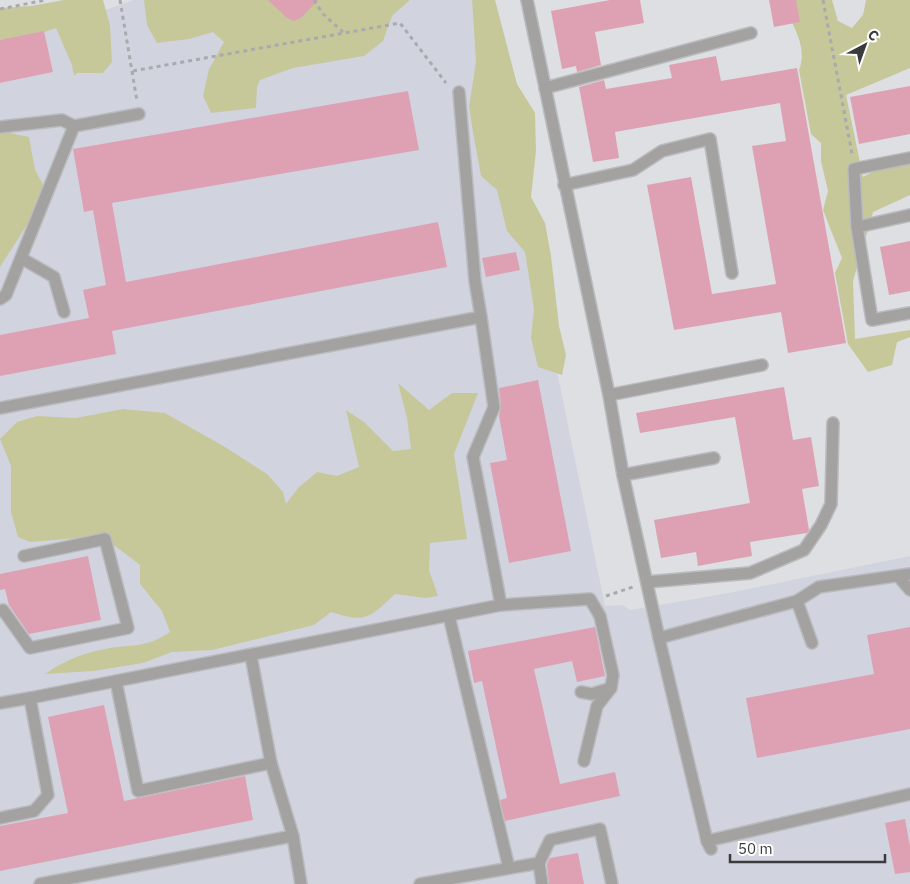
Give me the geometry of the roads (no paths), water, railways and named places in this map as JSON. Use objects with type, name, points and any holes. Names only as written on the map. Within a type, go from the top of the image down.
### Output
[{"type":"lane","points":[[527,0],[609,394],[623,475],[659,638],[709,845],[910,794]]},
{"type":"lane","points":[[545,88],[751,33]]},
{"type":"lane","points":[[459,92],[475,281],[494,407],[474,457],[501,605]]},
{"type":"lane","points":[[0,127],[62,120],[74,126],[139,114]]},
{"type":"lane","points":[[0,299],[6,295],[74,126]]},
{"type":"lane","points":[[564,184],[633,170],[662,151],[710,139],[732,273]]},
{"type":"lane","points":[[910,158],[854,169],[858,227],[872,320],[910,313]]},
{"type":"lane","points":[[858,227],[910,215]]},
{"type":"lane","points":[[21,258],[54,277],[64,312]]},
{"type":"lane","points":[[0,408],[481,318]]},
{"type":"lane","points":[[609,394],[762,365]]},
{"type":"lane","points":[[647,582],[750,573],[804,550],[821,525],[831,504],[833,423]]},
{"type":"lane","points":[[623,475],[714,458]]},
{"type":"lane","points":[[0,611],[3,610],[30,648],[128,628],[105,539],[24,556]]},
{"type":"lane","points":[[659,638],[797,602],[819,587],[910,574]]},
{"type":"lane","points":[[898,576],[910,590]]},
{"type":"lane","points":[[0,703],[251,656],[501,605],[590,599],[600,616],[613,675],[611,688],[598,706],[584,761]]},
{"type":"lane","points":[[797,602],[812,643]]},
{"type":"lane","points":[[449,616],[509,868]]},
{"type":"lane","points":[[251,656],[271,763],[293,836],[301,884]]},
{"type":"lane","points":[[116,681],[138,791],[271,763]]},
{"type":"lane","points":[[581,692],[592,694],[611,688]]},
{"type":"lane","points":[[0,818],[34,811],[48,795],[30,698]]},
{"type":"lane","points":[[542,884],[539,863],[550,840],[600,829],[612,884]]},
{"type":"lane","points":[[40,884],[293,836]]},
{"type":"lane","points":[[420,884],[445,882],[539,863]]}]
